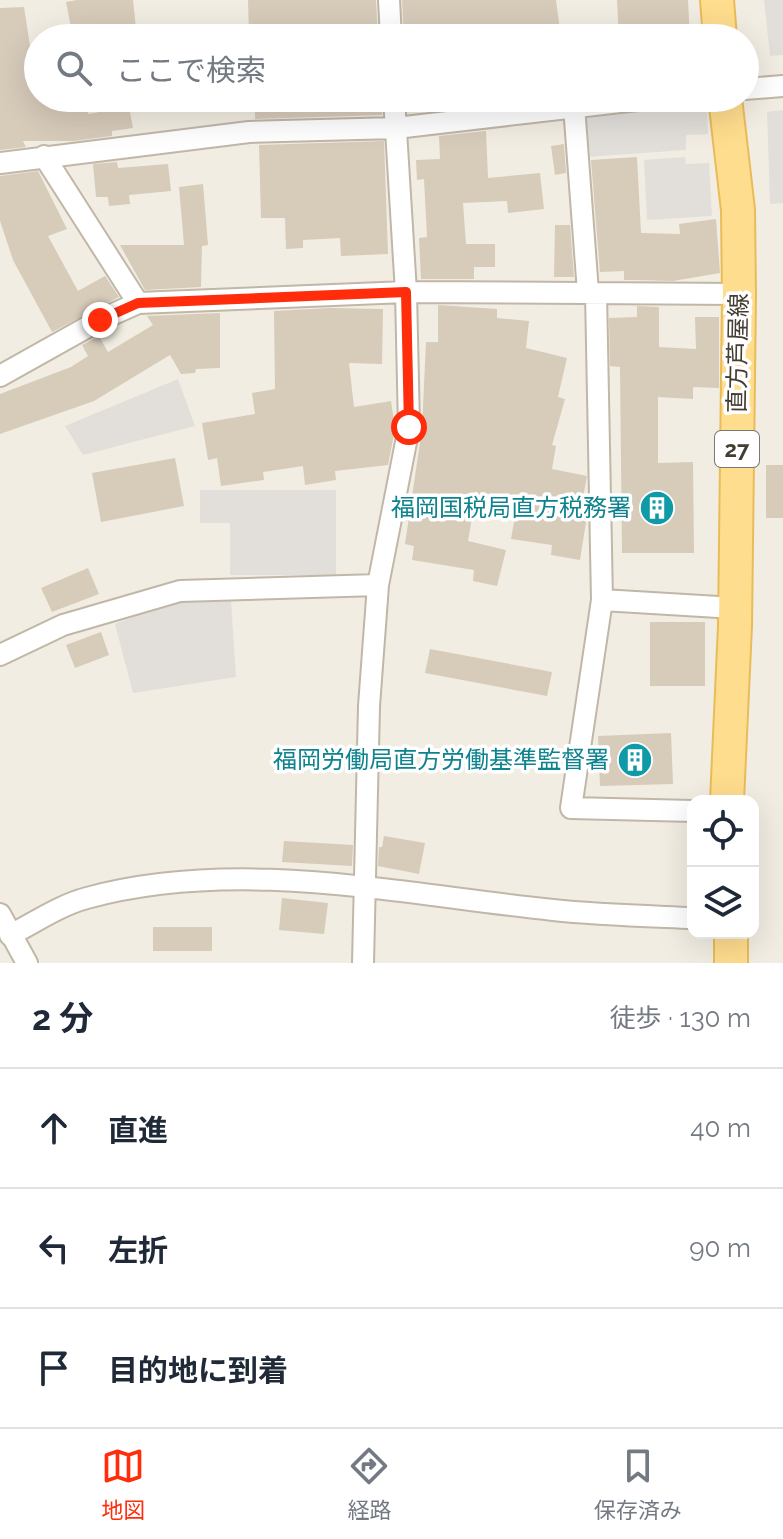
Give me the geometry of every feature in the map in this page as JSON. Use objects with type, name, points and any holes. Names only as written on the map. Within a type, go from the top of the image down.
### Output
[{"type":"main road","points":[[717,0],[719,24]]},
{"type":"main road","name":"直方芦屋線","points":[[727,112],[738,210],[739,294],[735,608],[727,795]]},
{"type":"main road","points":[[731,939],[731,963]]},
{"type":"street","points":[[389,0],[390,24]]},
{"type":"street","points":[[759,88],[783,86]]},
{"type":"street","points":[[363,963],[369,706],[378,585],[409,427],[406,292],[395,112]]},
{"type":"street","points":[[0,163],[249,132],[396,128],[525,112]]},
{"type":"street","points":[[575,112],[592,293],[602,600],[571,808],[687,811]]},
{"type":"street","points":[[44,156],[138,303]]},
{"type":"street","points":[[0,376],[100,320],[138,303],[406,292],[739,294]]},
{"type":"street","points":[[0,655],[63,625],[180,591],[378,585]]},
{"type":"street","points":[[602,600],[735,608]]},
{"type":"street","points":[[10,935],[82,899],[145,885],[203,879],[366,887],[555,910],[687,918]]},
{"type":"street","points":[[0,914],[27,963]]},
{"type":"shaded area","points":[[764,0],[783,0],[783,55],[770,56]]},
{"type":"shaded area","points":[[783,110],[783,203],[770,204],[767,112]]},
{"type":"shaded area","points":[[615,112],[707,112],[708,134],[686,135],[686,150],[586,157],[582,116]]},
{"type":"shaded area","points":[[685,157],[686,164],[709,163],[712,216],[647,220],[644,160]]},
{"type":"shaded area","points":[[178,379],[195,426],[83,455],[65,426]]},
{"type":"shaded area","points":[[200,490],[336,490],[336,575],[230,575],[230,523],[200,523]]},
{"type":"shaded area","points":[[192,598],[231,600],[236,677],[133,693],[115,624]]},
{"type":"building","points":[[133,0],[136,24],[70,24],[66,2]]},
{"type":"building","points":[[248,0],[376,0],[377,24],[249,24]]},
{"type":"building","points":[[402,0],[556,0],[559,24],[403,24]]},
{"type":"building","points":[[617,0],[688,0],[689,24],[618,24]]},
{"type":"building","points":[[24,7],[27,24],[24,24],[24,112],[130,112],[133,128],[112,131],[112,136],[74,141],[23,141],[26,147],[0,150],[0,8]]},
{"type":"building","points":[[255,112],[382,112],[382,115],[255,119]]},
{"type":"building","points":[[486,131],[488,178],[540,173],[544,209],[508,213],[507,201],[463,203],[466,244],[495,244],[495,267],[474,267],[474,279],[421,279],[419,238],[427,237],[424,179],[417,180],[416,160],[440,159],[439,136]]},
{"type":"building","points":[[384,141],[388,254],[341,256],[340,238],[303,240],[303,248],[286,249],[285,218],[261,218],[259,145]]},
{"type":"building","points":[[564,144],[566,173],[555,175],[551,146]]},
{"type":"building","points":[[637,157],[641,233],[680,234],[679,224],[716,219],[720,273],[673,281],[624,280],[624,271],[600,272],[591,160]]},
{"type":"building","points":[[117,162],[118,168],[168,164],[171,191],[129,195],[130,204],[109,206],[108,197],[96,197],[93,164]]},
{"type":"building","points":[[38,171],[67,229],[48,236],[78,291],[105,276],[119,297],[52,332],[13,260],[0,221],[0,176]]},
{"type":"building","points":[[203,184],[208,245],[202,246],[201,287],[145,290],[120,245],[184,245],[179,187]]},
{"type":"building","points":[[555,225],[570,225],[574,277],[554,277]]},
{"type":"building","points":[[438,305],[497,309],[497,318],[529,321],[526,348],[567,358],[558,397],[565,399],[552,445],[556,446],[552,469],[587,476],[580,514],[587,516],[580,560],[551,555],[552,545],[511,539],[516,510],[475,501],[468,541],[506,550],[497,586],[473,581],[474,570],[412,560],[414,546],[405,544],[422,429],[426,342],[438,342]]},
{"type":"building","points":[[637,306],[659,307],[659,347],[696,349],[695,317],[719,317],[719,388],[693,387],[693,399],[658,397],[658,463],[693,462],[694,553],[622,553],[620,367],[610,366],[609,318],[637,317]]},
{"type":"building","points":[[383,309],[382,364],[349,363],[354,407],[391,401],[395,429],[388,465],[335,471],[336,480],[305,485],[303,466],[263,472],[264,480],[221,486],[217,458],[208,460],[202,423],[255,414],[252,393],[275,389],[274,311]]},
{"type":"building","points":[[220,313],[220,368],[196,369],[195,373],[181,374],[170,355],[94,401],[0,434],[0,394],[71,367],[88,356],[82,345],[99,336],[108,352],[153,325],[147,316]]},
{"type":"building","points":[[175,458],[184,506],[101,522],[92,473]]},
{"type":"building","points":[[766,465],[783,465],[783,518],[766,518]]},
{"type":"building","points":[[88,568],[99,594],[52,612],[41,588]]},
{"type":"building","points":[[650,622],[705,622],[705,686],[650,686]]},
{"type":"building","points":[[101,632],[109,655],[75,668],[66,645]]},
{"type":"building","points":[[430,649],[552,672],[547,696],[425,673]]},
{"type":"building","name":"福岡労働局直方労働基準監督署","points":[[671,733],[673,784],[600,786],[598,736]]},
{"type":"building","points":[[384,836],[425,843],[419,874],[378,866],[379,847],[382,847]]},
{"type":"building","points":[[284,841],[353,845],[352,866],[282,862]]},
{"type":"building","points":[[282,898],[328,903],[324,934],[279,930]]},
{"type":"building","points":[[153,927],[212,927],[212,951],[153,951]]},
{"type":"place","name":"福岡国税局直方税務署","points":[[657,508]]},
{"type":"place","name":"福岡労働局直方労働基準監督署","points":[[635,760]]},
{"type":"route","points":[[100,320],[138,303],[406,292],[409,427]]}]
